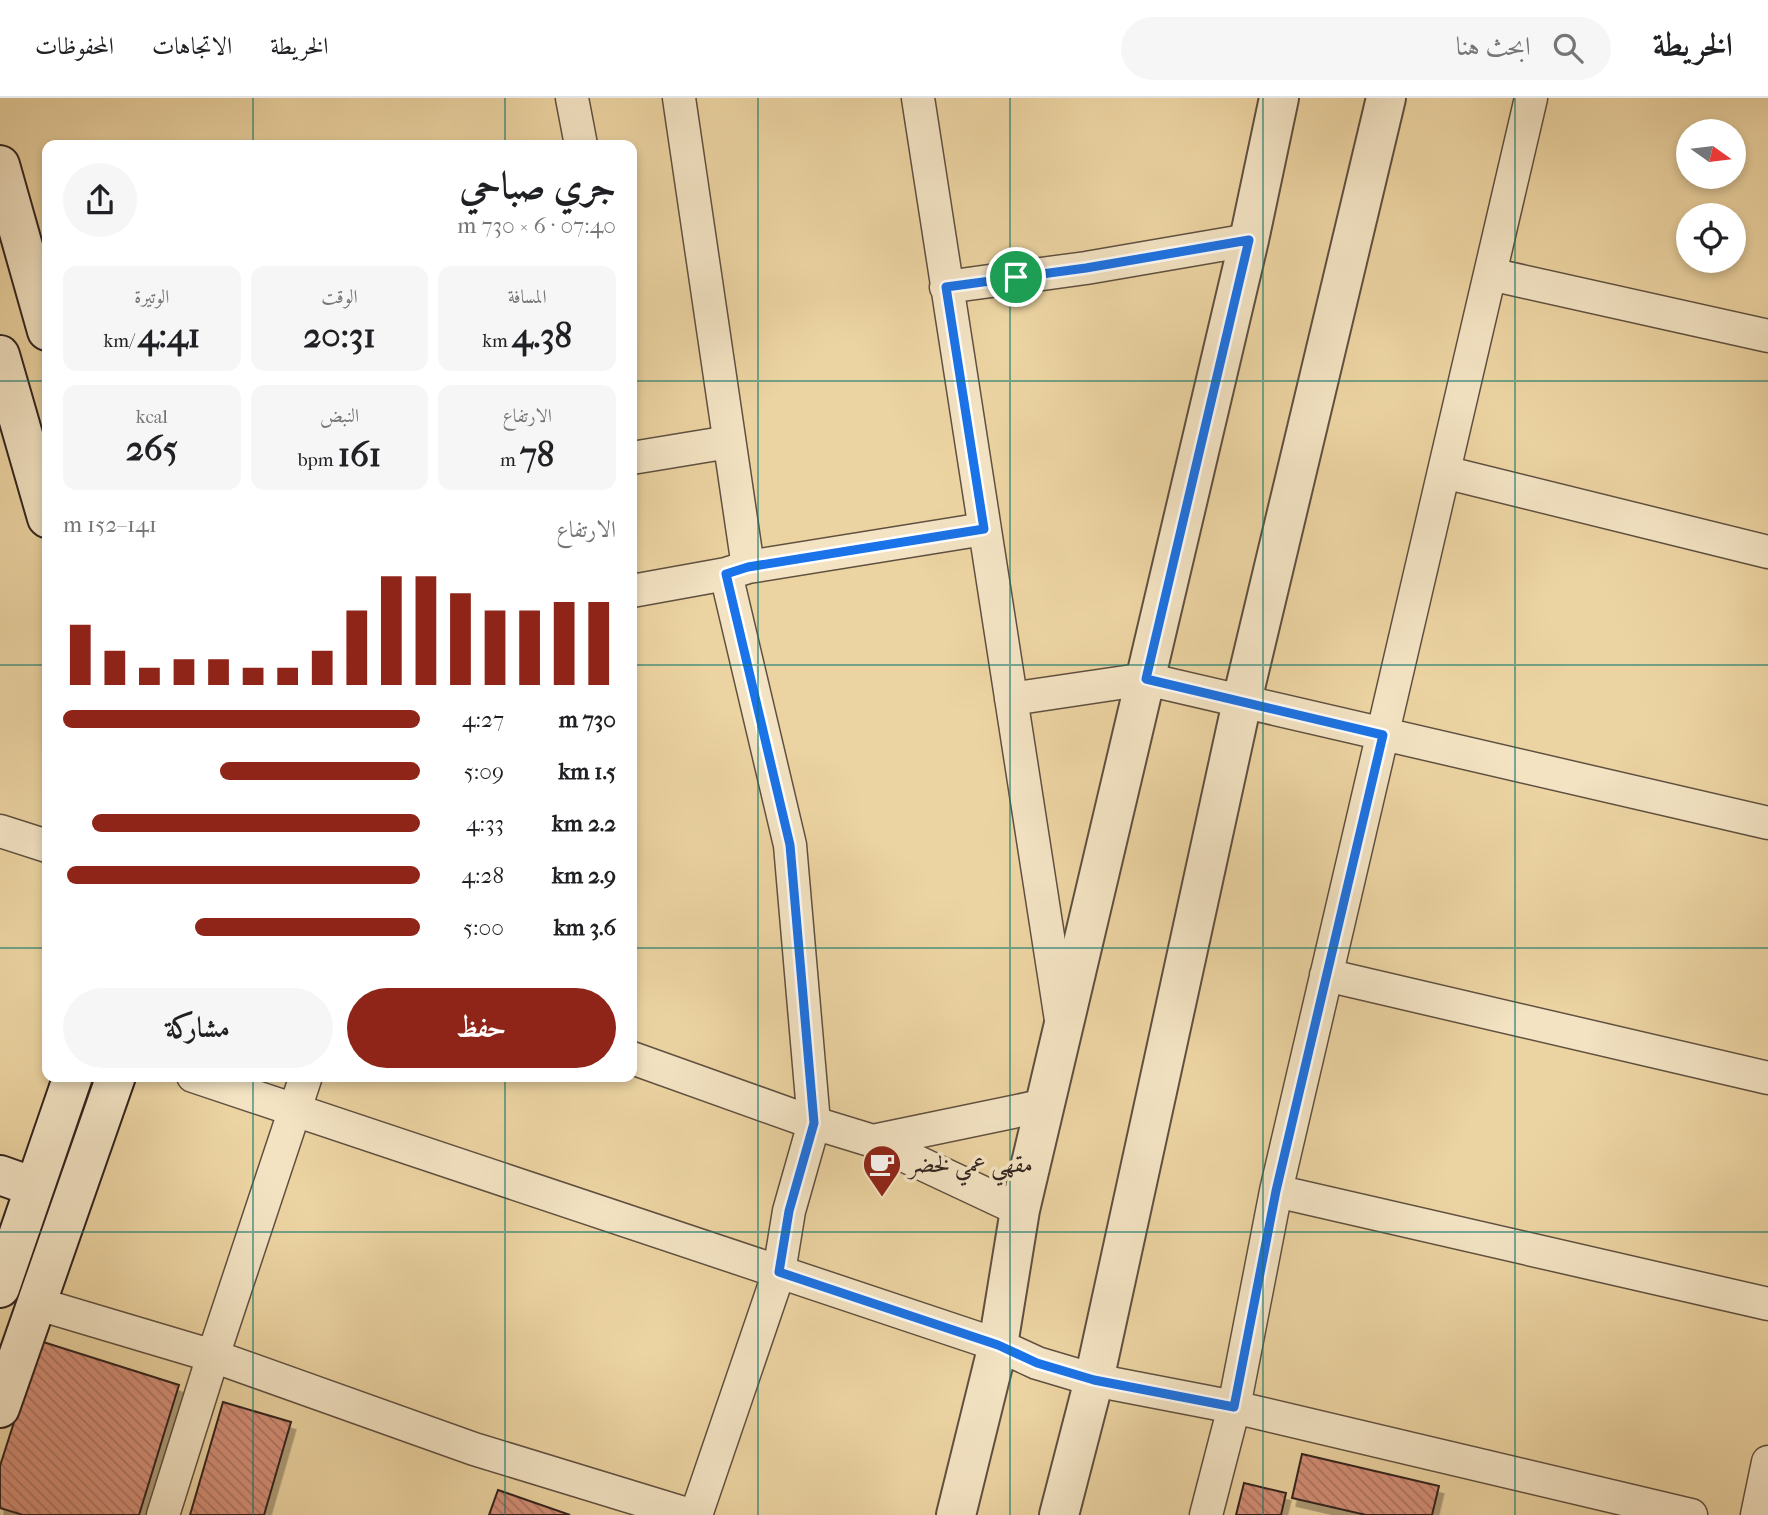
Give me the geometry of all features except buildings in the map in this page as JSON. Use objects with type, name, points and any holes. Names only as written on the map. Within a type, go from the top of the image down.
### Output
[{"type":"street","points":[[572,98],[580,140]]},
{"type":"street","points":[[679,98],[729,442],[737,570],[790,845],[814,1123],[789,1211],[779,1272],[696,1515]]},
{"type":"street","points":[[918,98],[1063,1033]]},
{"type":"street","points":[[956,1515],[998,1345],[1020,1210],[1249,240],[1279,98]]},
{"type":"street","points":[[1059,1515],[1094,1380],[1243,701],[1386,98]]},
{"type":"street","points":[[1206,1515],[1234,1407],[1276,1191],[1531,98]]},
{"type":"street","points":[[0,165],[41,287]]},
{"type":"street","points":[[946,287],[1086,268],[1249,240]]},
{"type":"street","points":[[1490,274],[1768,337]]},
{"type":"street","points":[[0,355],[42,501]]},
{"type":"street","points":[[637,457],[729,442]]},
{"type":"street","points":[[1444,472],[1768,552]]},
{"type":"street","points":[[637,590],[737,570],[984,529]]},
{"type":"street","points":[[1011,699],[1146,679],[1768,823]]},
{"type":"street","points":[[0,831],[42,844]]},
{"type":"street","points":[[1326,975],[1768,1078]]},
{"type":"street","points":[[637,1060],[814,1123],[873,1141],[1020,1210]]},
{"type":"street","points":[[0,1288],[17,1181],[70,1082]]},
{"type":"street","points":[[0,1408],[114,1082]]},
{"type":"street","points":[[212,1082],[998,1345],[1037,1363],[1094,1380],[1234,1407],[1610,1506],[1691,1515]]},
{"type":"street","points":[[163,1515],[212,1356],[304,1082]]},
{"type":"street","points":[[873,1141],[1046,1105]]},
{"type":"street","points":[[1276,1191],[1768,1304]]},
{"type":"street","points":[[35,1303],[212,1356],[474,1449],[690,1515]]},
{"type":"street","points":[[1757,1515],[1768,1462]]},
{"type":"place","name":"مقهي عمي لخضر","points":[[882,1198]]},
{"type":"route","points":[[1249,240],[1146,679],[1383,735],[1276,1191],[1234,1407],[1094,1380],[1037,1363],[998,1345],[779,1272],[789,1211],[814,1123],[790,845],[726,574],[748,567],[984,529],[946,287],[1016,277],[1249,240]]}]
